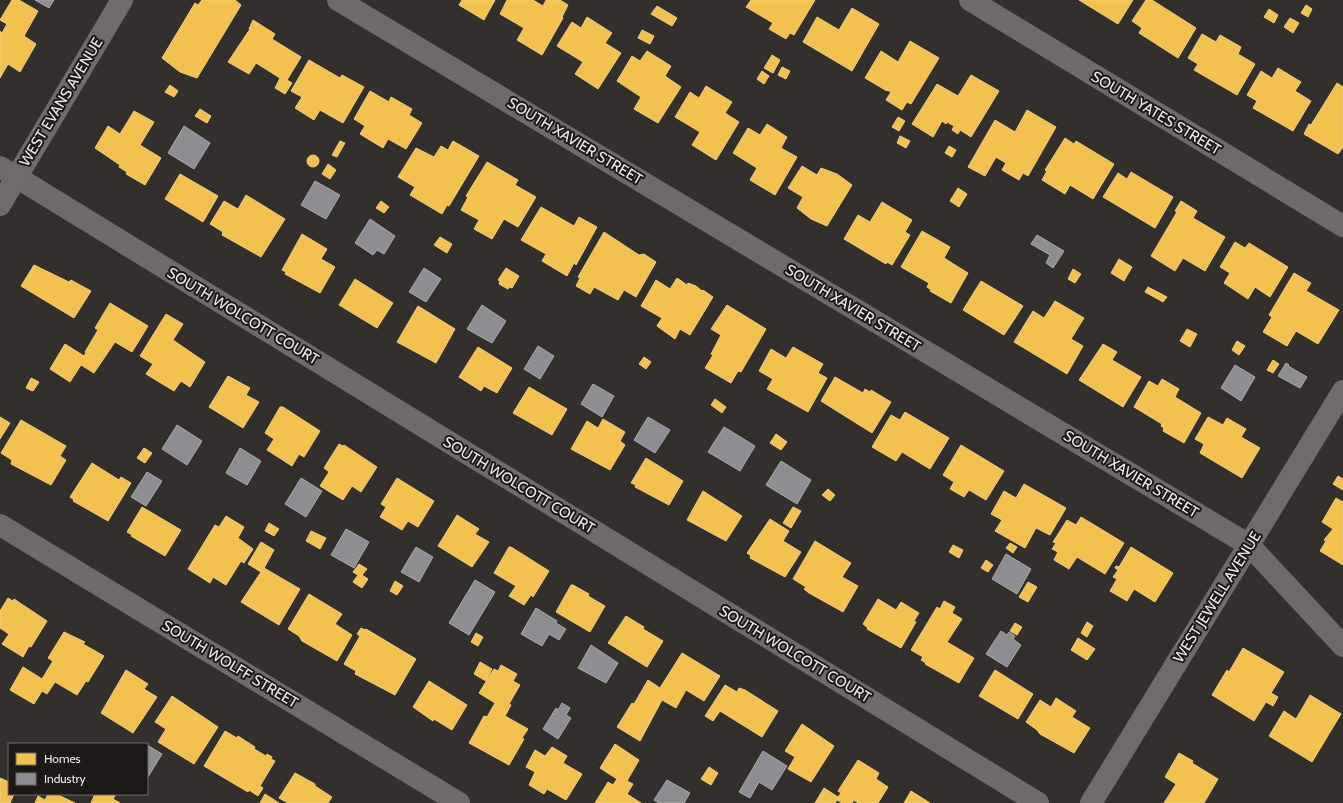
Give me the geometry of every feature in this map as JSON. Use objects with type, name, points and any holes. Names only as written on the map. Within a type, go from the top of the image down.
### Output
[{"type":"main road","name":"WEST EVANS AVENUE","points":[[0,205],[8,172],[122,0]]},
{"type":"main road","name":"WEST JEWELL AVENUE","points":[[1090,803],[1343,391]]},
{"type":"street","name":"SOUTH XAVIER STREET","points":[[338,0],[1249,545],[1343,646]]},
{"type":"street","name":"SOUTH YATES STREET","points":[[970,0],[1343,226]]},
{"type":"street","name":"SOUTH WOLCOTT COURT","points":[[8,172],[1038,803]]},
{"type":"street","name":"SOUTH WOLFF STREET","points":[[0,525],[459,803]]},
{"type":"building: Homes","points":[[12,0],[19,0],[38,11],[24,36],[36,44],[20,72],[8,64],[0,78],[0,31],[2,33],[7,24],[0,20]]},
{"type":"building: Homes","points":[[202,0],[235,0],[241,5],[197,78],[180,72],[162,58],[195,3],[198,5]]},
{"type":"building: Homes","points":[[462,0],[495,0],[484,20],[459,5]]},
{"type":"building: Homes","points":[[507,0],[533,0],[543,6],[546,0],[560,0],[568,5],[562,17],[563,18],[542,55],[517,40],[524,28],[500,14]]},
{"type":"building: Homes","points":[[751,0],[815,0],[794,35],[790,33],[786,39],[769,29],[773,23],[746,7]]},
{"type":"building: Homes","points":[[1079,0],[1133,0],[1118,24]]},
{"type":"building: Homes","points":[[1146,0],[1152,0],[1196,28],[1178,58],[1139,33],[1142,28],[1132,21]]},
{"type":"building: Homes","points":[[1306,5],[1312,9],[1308,17],[1301,13]]},
{"type":"building: Homes","points":[[657,6],[677,18],[672,26],[651,14]]},
{"type":"building: Homes","points":[[852,8],[879,24],[852,71],[803,42],[817,17],[839,30]]},
{"type":"building: Homes","points":[[1269,9],[1278,15],[1274,23],[1264,17]]},
{"type":"building: Homes","points":[[587,17],[612,33],[605,43],[621,53],[598,89],[575,74],[583,62],[557,46],[572,22],[581,28]]},
{"type":"building: Homes","points":[[1290,18],[1299,23],[1293,33],[1284,27]]},
{"type":"building: Homes","points":[[253,20],[275,34],[272,39],[301,57],[287,80],[292,83],[285,94],[275,88],[280,78],[256,63],[249,74],[228,62],[250,29]]},
{"type":"building: Homes","points":[[642,30],[654,36],[650,44],[638,38]]},
{"type":"building: Homes","points":[[1202,34],[1216,42],[1220,35],[1241,47],[1238,54],[1255,64],[1237,95],[1194,70],[1198,64],[1188,58]]},
{"type":"building: Homes","points":[[910,41],[939,58],[911,104],[907,102],[902,110],[886,100],[891,92],[865,78],[881,51],[898,62]]},
{"type":"building: Homes","points":[[647,51],[671,66],[665,76],[681,87],[658,123],[634,109],[641,97],[617,81],[632,56],[640,61]]},
{"type":"building: Homes","points":[[772,55],[780,60],[773,73],[764,68]]},
{"type":"building: Homes","points":[[309,60],[340,78],[342,75],[364,87],[343,123],[320,110],[314,120],[295,108],[302,97],[291,91]]},
{"type":"building: Homes","points":[[782,67],[790,71],[786,79],[778,75]]},
{"type":"building: Homes","points":[[1278,68],[1301,82],[1295,91],[1311,101],[1293,131],[1253,108],[1257,101],[1247,95],[1261,71],[1272,78]]},
{"type":"building: Homes","points":[[762,71],[769,76],[764,84],[757,79]]},
{"type":"building: Homes","points":[[971,75],[999,91],[971,137],[960,130],[958,134],[952,130],[954,126],[947,122],[946,124],[942,121],[933,137],[912,124],[937,84],[958,96]]},
{"type":"building: Homes","points":[[1337,83],[1343,87],[1343,147],[1338,154],[1304,134],[1309,124],[1311,125]]},
{"type":"building: Homes","points":[[170,85],[178,91],[174,97],[165,92]]},
{"type":"building: Homes","points":[[706,86],[732,102],[725,113],[739,122],[716,160],[692,145],[700,132],[675,117],[690,92],[699,98]]},
{"type":"building: Homes","points":[[370,91],[389,102],[391,97],[412,109],[409,115],[422,123],[406,149],[388,139],[383,148],[360,134],[365,126],[354,119]]},
{"type":"building: Homes","points":[[200,109],[211,116],[207,123],[195,116]]},
{"type":"building: Homes","points":[[1027,110],[1056,127],[1028,176],[1023,173],[1019,180],[1002,170],[1006,163],[996,157],[985,176],[968,167],[995,120],[1015,132]]},
{"type":"building: Homes","points":[[134,111],[154,122],[140,145],[161,158],[145,185],[126,174],[127,172],[119,167],[120,165],[95,148],[108,126],[120,134]]},
{"type":"building: Homes","points":[[898,117],[905,121],[899,131],[892,127]]},
{"type":"building: Homes","points":[[767,124],[787,137],[781,148],[797,157],[775,195],[750,180],[757,168],[733,153],[748,128],[760,135]]},
{"type":"building: Homes","points":[[900,136],[910,141],[906,148],[897,143]]},
{"type":"building: Homes","points":[[1065,138],[1074,144],[1076,141],[1114,164],[1093,199],[1070,185],[1065,194],[1042,180],[1047,171],[1045,170]]},
{"type":"building: Homes","points":[[340,141],[345,143],[337,157],[332,155]]},
{"type":"building: Homes","points":[[453,141],[479,156],[449,206],[447,205],[442,214],[410,195],[415,187],[398,177],[416,148],[434,157],[441,146],[448,150]]},
{"type":"building: Homes","points":[[949,146],[956,150],[952,157],[945,153]]},
{"type":"building: Homes","points":[[311,155],[315,155],[319,161],[315,167],[311,167],[307,163],[307,159]]},
{"type":"building: Homes","points":[[487,162],[518,180],[515,185],[536,197],[518,227],[504,219],[492,239],[474,229],[479,220],[461,210],[468,197],[466,196]]},
{"type":"building: Homes","points":[[328,164],[336,170],[330,179],[322,174]]},
{"type":"building: Homes","points":[[802,166],[817,175],[821,168],[837,174],[852,185],[827,226],[811,219],[797,208],[803,197],[788,188]]},
{"type":"building: Homes","points":[[1131,172],[1173,197],[1155,228],[1103,197],[1118,173],[1127,179]]},
{"type":"building: Homes","points":[[180,174],[218,196],[203,222],[165,199]]},
{"type":"building: Homes","points":[[958,188],[967,194],[959,207],[950,201]]},
{"type":"building: Homes","points":[[246,195],[285,219],[261,257],[222,235],[223,232],[210,224],[224,201],[238,209]]},
{"type":"building: Homes","points":[[381,201],[389,207],[384,213],[376,208]]},
{"type":"building: Homes","points":[[1181,201],[1197,211],[1193,218],[1225,237],[1205,271],[1183,258],[1175,271],[1151,256],[1177,212],[1175,211]]},
{"type":"building: Homes","points":[[882,202],[912,220],[905,232],[910,235],[892,265],[887,262],[886,264],[844,239],[858,215],[870,222]]},
{"type":"building: Homes","points":[[541,207],[574,226],[579,217],[597,227],[576,265],[574,263],[567,276],[542,261],[546,254],[521,240]]},
{"type":"building: Homes","points":[[922,231],[950,247],[944,258],[968,273],[951,303],[930,291],[931,290],[927,287],[929,283],[901,267]]},
{"type":"building: Homes","points":[[604,232],[639,255],[644,254],[656,262],[636,297],[624,290],[618,300],[594,287],[590,294],[576,286],[580,278],[578,277]]},
{"type":"building: Homes","points":[[302,234],[327,249],[321,259],[335,267],[320,293],[285,274],[286,272],[282,270]]},
{"type":"building: Homes","points":[[440,237],[452,244],[447,253],[434,245]]},
{"type":"building: Homes","points":[[1235,242],[1245,248],[1249,243],[1288,267],[1270,297],[1255,287],[1248,299],[1224,283],[1230,273],[1220,267]]},
{"type":"building: Homes","points":[[1119,259],[1132,267],[1124,281],[1111,273]]},
{"type":"building: Homes","points":[[34,265],[69,282],[71,280],[91,291],[74,318],[21,286]]},
{"type":"building: Homes","points":[[506,268],[519,276],[512,288],[509,287],[508,289],[499,284],[500,281],[498,280]]},
{"type":"building: Homes","points":[[1073,269],[1081,274],[1075,283],[1068,279]]},
{"type":"building: Homes","points":[[1294,273],[1311,283],[1306,291],[1339,310],[1318,344],[1296,331],[1287,346],[1263,332],[1272,317],[1269,315]]},
{"type":"building: Homes","points":[[677,278],[687,285],[688,283],[696,286],[713,297],[690,335],[680,329],[675,339],[657,326],[662,318],[641,306],[656,280],[670,289]]},
{"type":"building: Homes","points":[[355,279],[393,303],[377,328],[339,305]]},
{"type":"building: Homes","points":[[981,281],[1023,306],[1004,335],[963,310]]},
{"type":"building: Homes","points":[[1148,287],[1167,297],[1163,302],[1145,292]]},
{"type":"building: Homes","points":[[1055,301],[1084,318],[1071,339],[1083,346],[1067,374],[1014,342],[1033,311],[1044,318]]},
{"type":"building: Homes","points":[[110,303],[148,326],[132,352],[115,342],[94,373],[81,365],[70,382],[50,369],[65,344],[84,356],[98,330],[95,328]]},
{"type":"building: Homes","points":[[727,305],[766,329],[741,372],[738,371],[731,383],[705,368],[713,355],[711,354],[721,335],[711,329]]},
{"type":"building: Homes","points":[[418,306],[455,329],[436,363],[397,342]]},
{"type":"building: Homes","points":[[166,314],[183,324],[173,340],[205,362],[190,387],[181,381],[174,391],[146,374],[153,364],[140,356]]},
{"type":"building: Homes","points":[[1187,329],[1197,334],[1190,347],[1180,341]]},
{"type":"building: Homes","points":[[1237,341],[1245,346],[1239,355],[1232,350]]},
{"type":"building: Homes","points":[[1103,344],[1117,352],[1112,360],[1141,377],[1123,407],[1079,380]]},
{"type":"building: Homes","points":[[478,347],[512,368],[497,393],[484,386],[481,391],[459,377]]},
{"type":"building: Homes","points":[[793,347],[823,364],[818,373],[827,378],[808,412],[767,389],[773,379],[759,371],[771,349],[786,358]]},
{"type":"building: Homes","points":[[644,357],[651,362],[646,369],[639,364]]},
{"type":"building: Homes","points":[[1273,360],[1279,364],[1273,373],[1267,370]]},
{"type":"building: Homes","points":[[228,376],[250,388],[246,395],[259,402],[243,428],[209,407]]},
{"type":"building: Homes","points":[[835,377],[863,393],[865,389],[870,392],[871,390],[891,402],[872,433],[821,401]]},
{"type":"building: Homes","points":[[31,378],[39,382],[33,391],[26,388]]},
{"type":"building: Homes","points":[[1162,379],[1179,389],[1175,397],[1201,413],[1184,443],[1163,431],[1164,428],[1161,426],[1162,424],[1134,407],[1149,381],[1158,386]]},
{"type":"building: Homes","points":[[529,387],[567,409],[552,435],[513,413]]},
{"type":"building: Homes","points":[[715,399],[726,407],[722,413],[711,405]]},
{"type":"building: Homes","points":[[280,407],[283,407],[320,431],[304,457],[299,454],[292,466],[267,450],[274,439],[265,433]]},
{"type":"building: Homes","points":[[905,412],[949,438],[930,469],[902,452],[896,461],[872,447],[891,415],[900,420]]},
{"type":"building: Homes","points":[[0,417],[10,423],[0,439]]},
{"type":"building: Homes","points":[[1208,417],[1223,425],[1227,418],[1246,429],[1241,437],[1260,448],[1242,478],[1200,453],[1204,444],[1195,439]]},
{"type":"building: Homes","points":[[603,419],[625,432],[620,441],[625,445],[610,470],[571,449],[587,421],[598,428]]},
{"type":"building: Homes","points":[[21,420],[66,446],[60,456],[66,460],[51,485],[11,464],[12,460],[1,453]]},
{"type":"building: Homes","points":[[776,434],[787,442],[781,450],[770,443]]},
{"type":"building: Homes","points":[[339,444],[344,445],[377,467],[361,492],[352,486],[343,500],[320,486],[329,472],[324,468]]},
{"type":"building: Homes","points":[[961,445],[1004,471],[986,500],[969,490],[964,497],[950,489],[954,482],[943,475]]},
{"type":"building: Homes","points":[[144,448],[152,453],[145,463],[137,458]]},
{"type":"building: Homes","points":[[646,458],[683,481],[669,505],[635,487],[636,485],[631,483]]},
{"type":"building: Homes","points":[[92,463],[119,480],[121,477],[131,483],[108,521],[73,501],[74,500],[70,497]]},
{"type":"building: Homes","points":[[1338,476],[1343,479],[1343,490],[1333,484]]},
{"type":"building: Homes","points":[[397,478],[434,501],[418,527],[408,521],[402,530],[380,517],[386,507],[381,504]]},
{"type":"building: Homes","points":[[1024,484],[1066,508],[1050,535],[1036,528],[1025,548],[995,531],[1002,520],[991,514],[1004,491],[1016,498]]},
{"type":"building: Homes","points":[[828,489],[835,495],[830,501],[822,495]]},
{"type":"building: Homes","points":[[703,491],[742,516],[726,541],[687,520]]},
{"type":"building: Homes","points":[[1336,498],[1343,502],[1343,565],[1320,551],[1326,541],[1324,540],[1333,529],[1322,522]]},
{"type":"building: Homes","points":[[142,507],[181,530],[165,556],[131,536],[132,535],[127,532]]},
{"type":"building: Homes","points":[[793,507],[801,511],[791,528],[783,523]]},
{"type":"building: Homes","points":[[457,515],[479,529],[475,534],[489,542],[472,567],[438,546]]},
{"type":"building: Homes","points":[[226,516],[244,527],[238,538],[253,549],[244,563],[241,561],[226,585],[213,577],[210,583],[188,569],[215,525],[219,527]]},
{"type":"building: Homes","points":[[1081,517],[1124,543],[1105,574],[1077,557],[1069,569],[1054,560],[1058,552],[1052,549],[1056,543],[1053,542],[1067,520],[1076,525]]},
{"type":"building: Homes","points":[[770,519],[789,531],[783,541],[801,552],[785,577],[750,558],[751,556],[747,553]]},
{"type":"building: Homes","points":[[269,523],[279,529],[274,536],[265,531]]},
{"type":"building: Homes","points":[[311,531],[326,538],[320,549],[306,541]]},
{"type":"building: Homes","points":[[815,541],[851,563],[842,577],[858,586],[843,612],[809,593],[804,589],[806,587],[793,579]]},
{"type":"building: Homes","points":[[261,542],[274,550],[264,568],[300,589],[279,625],[241,602],[261,572],[248,564]]},
{"type":"building: Homes","points":[[1010,543],[1017,547],[1013,553],[1006,548]]},
{"type":"building: Homes","points":[[953,545],[963,550],[959,558],[949,552]]},
{"type":"building: Homes","points":[[509,547],[549,571],[533,597],[531,595],[524,605],[509,596],[516,586],[494,573]]},
{"type":"building: Homes","points":[[1131,547],[1173,573],[1155,602],[1134,589],[1127,601],[1110,591],[1117,579],[1113,577],[1118,570],[1115,568],[1116,566],[1119,567]]},
{"type":"building: Homes","points":[[986,560],[993,565],[988,572],[981,568]]},
{"type":"building: Homes","points":[[359,564],[367,569],[362,575],[368,579],[362,588],[353,582],[358,575],[353,572]]},
{"type":"building: Homes","points":[[395,581],[403,586],[397,595],[390,591]]},
{"type":"building: Homes","points":[[1028,582],[1037,587],[1028,602],[1019,597]]},
{"type":"building: Homes","points":[[571,585],[589,594],[588,596],[605,606],[590,632],[556,612]]},
{"type":"building: Homes","points":[[309,594],[342,614],[335,624],[352,635],[337,661],[302,641],[299,636],[288,629]]},
{"type":"building: Homes","points":[[8,598],[13,601],[14,599],[47,621],[23,657],[2,644],[9,634],[0,628],[0,611]]},
{"type":"building: Homes","points":[[878,599],[896,610],[901,602],[919,613],[914,621],[916,622],[901,648],[867,629],[868,628],[863,624]]},
{"type":"building: Homes","points":[[944,601],[955,607],[952,613],[962,619],[947,642],[974,658],[959,683],[925,664],[926,663],[921,660],[923,657],[911,650],[937,607],[940,609]]},
{"type":"building: Homes","points":[[626,616],[644,627],[643,629],[663,641],[647,667],[608,643]]},
{"type":"building: Homes","points":[[1087,622],[1093,626],[1087,637],[1081,633]]},
{"type":"building: Homes","points":[[1015,623],[1022,627],[1017,635],[1010,631]]},
{"type":"building: Homes","points":[[361,628],[366,629],[416,659],[395,695],[355,674],[356,671],[344,664],[360,636],[357,634]]},
{"type":"building: Homes","points":[[64,632],[85,642],[83,644],[104,656],[88,682],[86,681],[77,695],[55,682],[47,694],[42,691],[34,704],[10,690],[23,667],[42,679],[53,661],[48,658]]},
{"type":"building: Homes","points":[[476,633],[483,637],[478,646],[471,642]]},
{"type":"building: Homes","points":[[1078,638],[1095,649],[1087,660],[1071,650]]},
{"type":"building: Homes","points":[[1243,648],[1284,672],[1271,693],[1278,697],[1273,706],[1266,702],[1254,721],[1212,695],[1227,670],[1229,672]]},
{"type":"building: Homes","points":[[682,653],[720,676],[704,701],[686,690],[676,708],[662,700],[640,741],[617,727],[632,703],[634,704],[648,680],[660,688]]},
{"type":"building: Homes","points":[[480,662],[492,669],[486,681],[474,674]]},
{"type":"building: Homes","points":[[501,665],[517,674],[513,681],[520,685],[509,704],[511,705],[505,716],[528,729],[509,765],[469,743],[484,716],[487,717],[495,703],[479,693],[494,669],[498,671]]},
{"type":"building: Homes","points":[[126,670],[148,684],[144,689],[157,697],[133,733],[101,713]]},
{"type":"building: Homes","points":[[995,670],[1033,694],[1018,719],[979,696]]},
{"type":"building: Homes","points":[[429,681],[467,705],[452,730],[434,719],[433,721],[413,707]]},
{"type":"building: Homes","points":[[725,685],[737,692],[739,688],[745,690],[778,711],[762,737],[720,711],[713,721],[705,716]]},
{"type":"building: Homes","points":[[1310,695],[1341,714],[1312,762],[1269,736],[1284,711],[1296,719]]},
{"type":"building: Homes","points":[[172,696],[218,727],[194,764],[158,742],[166,729],[155,722]]},
{"type":"building: Homes","points":[[1056,698],[1076,711],[1072,717],[1090,728],[1074,753],[1040,734],[1026,722],[1040,700],[1051,707]]},
{"type":"building: Homes","points":[[802,724],[834,746],[811,782],[788,769],[795,757],[785,751]]},
{"type":"building: Homes","points":[[225,731],[237,738],[238,736],[255,747],[254,749],[266,756],[267,754],[275,761],[260,786],[263,788],[258,796],[249,790],[248,792],[204,766]]},
{"type":"building: Homes","points":[[615,744],[639,760],[627,781],[633,784],[627,794],[641,803],[595,803],[608,782],[613,785],[617,779],[600,768]]},
{"type":"building: Homes","points":[[552,747],[567,756],[563,763],[582,774],[566,800],[547,789],[544,794],[529,785],[535,772],[526,767],[535,750],[545,756]]},
{"type":"building: Homes","points":[[1179,753],[1218,779],[1204,803],[1164,803],[1176,784],[1165,777]]},
{"type":"building: Homes","points":[[858,760],[879,773],[876,779],[888,787],[878,803],[858,803],[854,800],[852,803],[842,803],[837,800],[835,803],[815,803],[824,788],[838,797],[841,793],[838,791]]},
{"type":"building: Homes","points":[[709,767],[718,773],[711,785],[701,779]]},
{"type":"building: Homes","points":[[295,773],[315,784],[315,786],[332,797],[328,803],[288,803],[279,798]]},
{"type":"building: Homes","points":[[0,778],[8,782],[8,795],[14,795],[10,803],[0,803]]},
{"type":"building: Homes","points":[[911,791],[930,803],[904,803]]},
{"type":"building: Homes","points":[[265,794],[279,803],[260,803]]},
{"type":"building: Homes","points":[[48,795],[58,795],[75,803],[35,803],[38,796],[45,800]]},
{"type":"building: Homes","points":[[95,795],[115,795],[113,799],[120,803],[91,803]]},
{"type":"building: Industry","points":[[35,0],[54,0],[49,8]]},
{"type":"building: Industry","points":[[184,126],[210,143],[194,169],[168,153]]},
{"type":"building: Industry","points":[[315,181],[340,195],[326,219],[301,205]]},
{"type":"building: Industry","points":[[370,219],[395,236],[384,254],[377,250],[373,255],[355,243]]},
{"type":"building: Industry","points":[[1037,235],[1064,251],[1053,268],[1046,263],[1050,255],[1031,244]]},
{"type":"building: Industry","points":[[424,268],[441,279],[426,302],[409,292]]},
{"type":"building: Industry","points":[[482,305],[506,321],[492,343],[467,329]]},
{"type":"building: Industry","points":[[538,346],[554,356],[540,379],[524,369]]},
{"type":"building: Industry","points":[[1286,363],[1289,365],[1288,366],[1307,377],[1300,388],[1278,376]]},
{"type":"building: Industry","points":[[1235,365],[1255,377],[1241,401],[1221,388]]},
{"type":"building: Industry","points":[[593,384],[614,396],[602,417],[581,404]]},
{"type":"building: Industry","points":[[648,417],[670,430],[655,453],[634,440]]},
{"type":"building: Industry","points":[[177,425],[202,441],[187,465],[162,449]]},
{"type":"building: Industry","points":[[724,427],[755,446],[740,471],[708,452]]},
{"type":"building: Industry","points":[[240,448],[261,461],[247,485],[226,473]]},
{"type":"building: Industry","points":[[781,461],[811,480],[797,504],[766,485]]},
{"type":"building: Industry","points":[[147,472],[162,481],[146,506],[131,497]]},
{"type":"building: Industry","points":[[301,478],[322,491],[306,517],[285,504]]},
{"type":"building: Industry","points":[[346,529],[369,542],[354,568],[331,555]]},
{"type":"building: Industry","points":[[416,547],[433,557],[419,582],[401,572]]},
{"type":"building: Industry","points":[[1006,554],[1031,569],[1017,594],[992,579]]},
{"type":"building: Industry","points":[[475,580],[495,592],[469,635],[449,623]]},
{"type":"building: Industry","points":[[536,608],[557,621],[556,623],[566,629],[559,640],[549,634],[542,646],[521,634]]},
{"type":"building: Industry","points":[[1001,631],[1007,635],[1009,632],[1015,636],[1013,639],[1021,645],[1007,667],[986,654]]},
{"type":"building: Industry","points":[[591,645],[618,663],[606,683],[578,668]]},
{"type":"building: Industry","points":[[562,703],[570,708],[566,715],[571,718],[558,739],[543,729],[556,708],[558,710]]},
{"type":"building: Industry","points":[[148,746],[162,754],[148,777]]},
{"type":"building: Industry","points":[[763,751],[787,766],[772,790],[759,782],[750,798],[739,792]]},
{"type":"building: Industry","points":[[667,780],[690,793],[684,803],[659,803],[654,800]]}]
